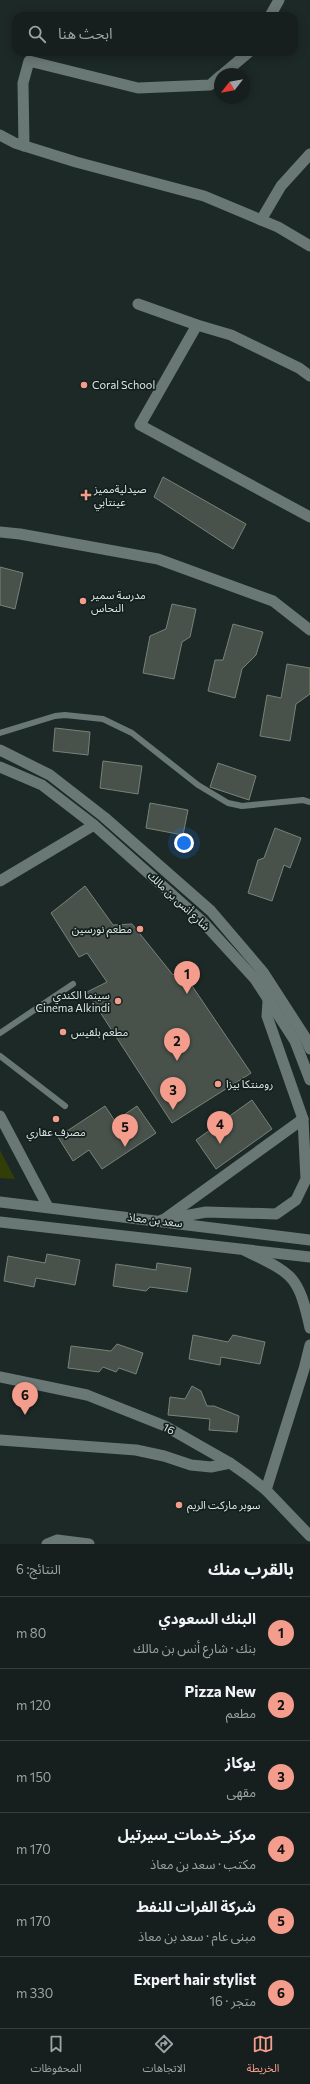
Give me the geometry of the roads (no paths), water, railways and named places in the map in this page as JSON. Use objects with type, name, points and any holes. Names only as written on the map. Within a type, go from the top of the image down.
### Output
[{"type":"street","points":[[272,12],[279,0]]},
{"type":"street","points":[[229,68],[243,56]]},
{"type":"street","points":[[24,146],[23,83],[29,61],[138,88],[210,85],[214,81]]},
{"type":"street","points":[[0,135],[24,146],[91,166],[204,196],[261,220],[310,246]]},
{"type":"street","points":[[261,220],[281,186],[310,154]]},
{"type":"street","points":[[138,304],[197,325],[231,335],[299,368],[310,376]]},
{"type":"street","points":[[197,325],[140,424],[310,517]]},
{"type":"street","points":[[0,532],[20,534],[158,559],[273,601],[310,630]]},
{"type":"street","name":"شارع أنس بن مالك","points":[[0,750],[50,775],[104,817],[211,911],[263,972],[305,1037],[310,1049]]},
{"type":"street","name":"شارع أنس بن مالك","points":[[0,767],[42,785],[94,825],[202,921],[255,978],[268,1001],[295,1041],[310,1080]]},
{"type":"street","points":[[0,881],[94,825]]},
{"type":"street","points":[[162,1220],[206,1212],[276,1214],[296,1200],[306,1179],[303,1119],[267,1016],[268,1001]]},
{"type":"street","points":[[0,1116],[48,1207]]},
{"type":"street","points":[[162,1220],[303,1119]]},
{"type":"street","name":"سعد بن معاذ","points":[[0,1202],[162,1220],[310,1240]]},
{"type":"street","name":"سعد بن معاذ","points":[[0,1222],[310,1257]]},
{"type":"street","points":[[238,1248],[276,1266],[294,1280],[304,1300],[310,1328]]},
{"type":"street","points":[[266,1490],[304,1369],[310,1345]]},
{"type":"street","points":[[304,1369],[310,1360]]},
{"type":"street","name":"16","points":[[0,1377],[87,1395],[165,1426],[230,1463],[266,1490],[310,1536]]},
{"type":"street","points":[[0,1440],[136,1450],[164,1456],[191,1465],[211,1467],[230,1463]]},
{"type":"street","points":[[47,1544],[57,1540],[89,1544]]},
{"type":"lane","points":[[0,733],[55,716],[65,715],[103,719],[132,733],[198,785],[228,803],[242,806],[304,800],[310,802]]},
{"type":"lane","points":[[0,1033],[73,984]]},
{"type":"lane","points":[[0,1056],[65,1106]]},
{"type":"place","name":"Coral School","points":[[84,385]]},
{"type":"place","name":"صيدليةمميز عينتابي","points":[[86,495]]},
{"type":"place","name":"مدرسة سمير النحاس","points":[[83,601]]},
{"type":"place","name":"مطعم نورسين","points":[[140,929]]},
{"type":"place","name":"البنك السعودي","points":[[187,994]]},
{"type":"place","name":"سينما الكندي Cinema Alkindi","points":[[118,1001]]},
{"type":"place","name":"مطعم بلقيس","points":[[63,1032]]},
{"type":"place","name":"Pizza New","points":[[177,1061]]},
{"type":"place","name":"رومنتكا بيزا","points":[[218,1084]]},
{"type":"place","name":"يوكاز","points":[[173,1110]]},
{"type":"place","name":"مصرف عقاري","points":[[56,1119]]},
{"type":"place","name":"مركز_خدمات_سيرتيل","points":[[220,1144]]},
{"type":"place","name":"شركة الفرات للنفط","points":[[125,1147]]},
{"type":"place","name":"Expert hair stylist","points":[[25,1415]]},
{"type":"place","name":"سوبر ماركت الريم","points":[[179,1505]]}]
